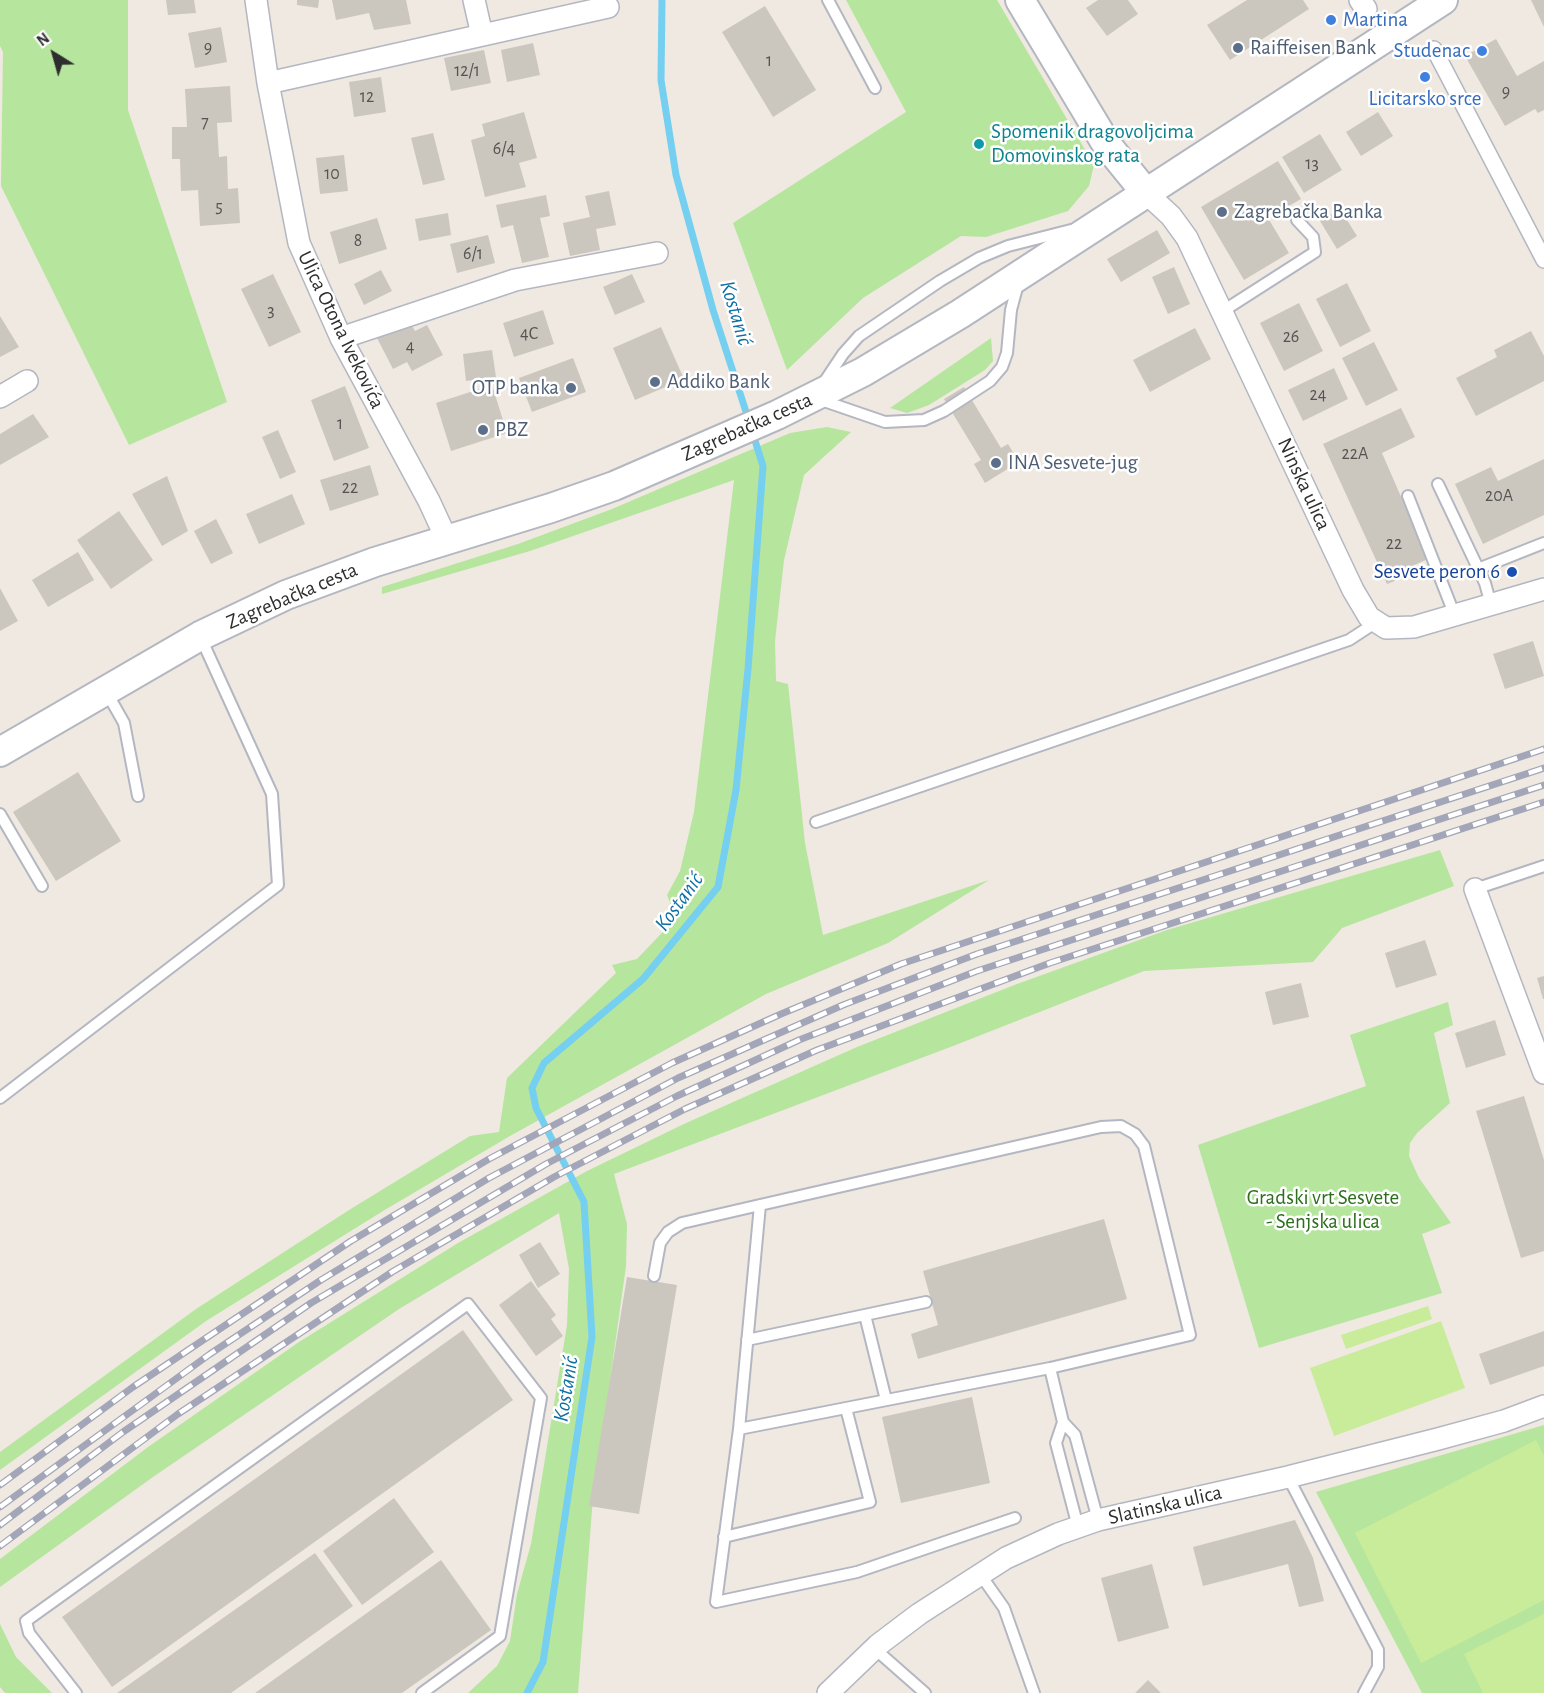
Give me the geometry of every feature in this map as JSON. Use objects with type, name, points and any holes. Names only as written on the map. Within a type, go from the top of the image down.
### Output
[{"type":"main road","points":[[1020,0],[1107,145],[1146,193]]},
{"type":"main road","name":"Zagrebačka cesta","points":[[0,752],[105,690],[244,613],[324,579],[614,486],[814,398],[912,345],[1443,0]]},
{"type":"street","name":"Ulica Otona Ivekovića","points":[[256,0],[268,83],[299,243],[341,338],[429,501],[447,540]]},
{"type":"street","points":[[474,0],[482,35]]},
{"type":"street","points":[[268,83],[608,7]]},
{"type":"street","points":[[1434,49],[1544,260]]},
{"type":"street","name":"Ninska ulica","points":[[1146,193],[1171,216],[1187,238],[1353,590],[1375,623]]},
{"type":"street","points":[[341,338],[514,280],[657,253]]},
{"type":"street","points":[[0,397],[27,381]]},
{"type":"street","points":[[1375,623],[1396,629],[1538,594]]},
{"type":"street","points":[[1474,889],[1544,1073]]},
{"type":"street","name":"Slatinska ulica","points":[[828,1693],[874,1648],[919,1614],[980,1574],[1036,1543],[1088,1524],[1288,1477],[1504,1421],[1544,1406]]},
{"type":"lane","points":[[828,0],[875,88]]},
{"type":"lane","points":[[1223,311],[1315,252],[1312,237],[1298,220]]},
{"type":"lane","points":[[1023,273],[1011,310],[1007,353],[1002,368],[990,381],[944,411],[924,420],[885,422],[814,398],[843,354],[859,336],[940,281],[979,258],[1008,246],[1098,225]]},
{"type":"lane","points":[[1438,484],[1478,569],[1491,605]]},
{"type":"lane","points":[[1408,496],[1455,616]]},
{"type":"lane","points":[[1478,569],[1544,543]]},
{"type":"lane","points":[[816,822],[1340,644],[1375,623]]},
{"type":"lane","points":[[0,1098],[278,885],[272,794],[200,636]]},
{"type":"lane","points":[[105,690],[124,723],[138,796]]},
{"type":"lane","points":[[0,814],[42,886]]},
{"type":"lane","points":[[1474,889],[1544,867]]},
{"type":"lane","points":[[654,1276],[660,1243],[668,1232],[682,1223],[1101,1127],[1121,1126],[1144,1146],[1190,1335],[1050,1368],[739,1429]]},
{"type":"lane","points":[[760,1205],[739,1429],[716,1602],[857,1572],[1015,1518]]},
{"type":"lane","points":[[747,1340],[926,1302]]},
{"type":"lane","points":[[76,1693],[29,1633],[26,1620],[468,1304],[541,1398],[500,1636],[422,1693]]},
{"type":"lane","points":[[865,1315],[886,1400]]},
{"type":"lane","points":[[1050,1368],[1063,1422],[1075,1435],[1088,1524]]},
{"type":"lane","points":[[724,1537],[870,1502],[846,1408]]},
{"type":"lane","points":[[1063,1422],[1056,1443],[1088,1524]]},
{"type":"lane","points":[[1288,1477],[1378,1650],[1378,1667],[1364,1693]]},
{"type":"lane","points":[[980,1574],[1004,1608],[1034,1693]]},
{"type":"lane","points":[[874,1648],[924,1693]]},
{"type":"green space","points":[[0,0],[128,0],[128,110],[227,402],[129,445],[1,186],[3,52],[0,46]]},
{"type":"green space","points":[[846,0],[997,0],[1094,165],[1089,186],[1068,211],[986,237],[961,236],[863,298],[787,370],[733,223],[906,112]]},
{"type":"green space","points":[[991,338],[993,361],[985,370],[929,405],[907,413],[890,408]]},
{"type":"green space","points":[[827,427],[851,432],[804,475],[784,560],[775,641],[776,681],[788,684],[805,843],[823,935],[989,880],[888,943],[766,994],[510,1136],[383,1211],[206,1321],[0,1470],[0,1452],[196,1309],[349,1210],[470,1136],[499,1132],[507,1078],[616,973],[612,965],[637,959],[676,918],[667,895],[680,871],[694,812],[734,480],[530,551],[382,594],[382,587],[518,544],[612,509],[790,433]]},
{"type":"green space","points":[[1440,850],[1454,886],[1342,928],[1313,962],[1144,971],[614,1174],[627,1224],[626,1266],[592,1510],[578,1693],[468,1693],[497,1666],[510,1641],[517,1594],[531,1544],[567,1325],[569,1269],[559,1213],[399,1309],[153,1477],[0,1587],[0,1559],[148,1447],[299,1342],[458,1243],[587,1171],[686,1123],[857,1047],[1017,984],[1167,930]]},
{"type":"green space","name":"Gradski vrt Sesvete - Senjska ulica","points":[[1448,1002],[1453,1025],[1434,1033],[1450,1103],[1417,1133],[1410,1143],[1409,1156],[1419,1178],[1451,1223],[1422,1234],[1442,1293],[1259,1348],[1198,1145],[1366,1086],[1350,1035]]},
{"type":"green space","points":[[1428,1306],[1432,1319],[1346,1349],[1341,1335]]},
{"type":"green space","points":[[1441,1321],[1465,1388],[1334,1436],[1310,1368]]},
{"type":"green space","points":[[1544,1425],[1544,1693],[1422,1693],[1316,1492]]},
{"type":"green space","points":[[1536,1440],[1544,1456],[1544,1600],[1421,1663],[1355,1533]]},
{"type":"green space","points":[[1544,1614],[1544,1693],[1483,1693],[1464,1654]]},
{"type":"green space","points":[[0,1624],[16,1657],[52,1693],[5,1693],[0,1687]]},
{"type":"building","points":[[166,0],[194,0],[196,13],[168,15]]},
{"type":"building","points":[[297,0],[319,0],[318,8],[297,5]]},
{"type":"building","points":[[332,0],[406,0],[411,24],[374,30],[369,13],[336,20]]},
{"type":"building","points":[[1098,0],[1128,0],[1138,14],[1107,36],[1086,8]]},
{"type":"building","points":[[1247,0],[1303,0],[1309,9],[1230,60],[1207,25]]},
{"type":"building","points":[[1531,0],[1544,0],[1544,27]]},
{"type":"building","points":[[765,6],[816,90],[773,117],[722,32]]},
{"type":"building","points":[[221,27],[227,62],[195,68],[188,33]]},
{"type":"building","points":[[1496,39],[1517,76],[1544,61],[1544,110],[1538,113],[1535,109],[1505,126],[1465,56]]},
{"type":"building","points":[[533,43],[540,75],[507,82],[501,50]]},
{"type":"building","points":[[484,50],[491,83],[451,91],[444,58]]},
{"type":"building","points":[[381,77],[386,112],[354,117],[349,82]]},
{"type":"building","points":[[230,86],[232,122],[217,123],[219,157],[227,156],[228,189],[238,188],[240,223],[200,226],[198,190],[181,191],[180,159],[172,159],[172,127],[187,127],[185,89]]},
{"type":"building","points":[[524,112],[537,158],[519,163],[526,187],[485,197],[471,140],[485,136],[482,124]]},
{"type":"building","points":[[1378,112],[1393,136],[1361,156],[1346,132]]},
{"type":"building","points":[[433,133],[445,180],[423,185],[411,138]]},
{"type":"building","points":[[1320,134],[1342,170],[1304,193],[1282,157]]},
{"type":"building","points":[[344,155],[348,191],[320,194],[316,158]]},
{"type":"building","points":[[1278,161],[1301,199],[1268,218],[1289,253],[1244,280],[1201,207]]},
{"type":"building","points":[[609,191],[616,225],[596,229],[600,250],[570,256],[563,223],[590,217],[585,196]]},
{"type":"building","points":[[546,195],[550,216],[540,218],[549,257],[522,263],[513,225],[501,228],[496,205]]},
{"type":"building","points":[[1340,209],[1357,236],[1337,249],[1320,221]]},
{"type":"building","points":[[448,213],[451,235],[419,241],[415,219]]},
{"type":"building","points":[[377,218],[387,249],[339,264],[330,232]]},
{"type":"building","points":[[1157,230],[1170,253],[1121,282],[1107,259]]},
{"type":"building","points":[[488,235],[495,263],[457,273],[450,244]]},
{"type":"building","points":[[1174,267],[1190,304],[1168,314],[1152,277]]},
{"type":"building","points":[[381,270],[392,291],[364,305],[354,284]]},
{"type":"building","points":[[273,274],[301,332],[269,347],[241,289]]},
{"type":"building","points":[[632,274],[645,302],[615,315],[603,287]]},
{"type":"building","points":[[1347,283],[1371,331],[1340,347],[1316,299]]},
{"type":"building","points":[[1299,303],[1323,351],[1284,371],[1260,323]]},
{"type":"building","points":[[543,310],[554,344],[514,357],[503,323]]},
{"type":"building","points":[[0,316],[19,347],[0,357]]},
{"type":"building","points":[[409,320],[415,331],[427,325],[443,355],[412,371],[407,362],[393,369],[377,338]]},
{"type":"building","points":[[661,327],[684,379],[635,400],[613,348]]},
{"type":"building","points":[[1195,328],[1211,359],[1150,392],[1133,360]]},
{"type":"building","points":[[1531,331],[1544,356],[1544,381],[1476,416],[1456,378],[1497,357],[1494,350]]},
{"type":"building","points":[[1374,342],[1398,390],[1366,406],[1342,358]]},
{"type":"building","points":[[492,350],[496,377],[466,381],[463,354]]},
{"type":"building","points":[[573,358],[586,392],[532,412],[519,378]]},
{"type":"building","points":[[1334,368],[1348,399],[1303,421],[1288,390]]},
{"type":"building","points":[[492,385],[507,433],[451,451],[436,403]]},
{"type":"building","points":[[345,386],[369,448],[334,461],[311,400]]},
{"type":"building","points":[[964,387],[1001,448],[1008,444],[1019,462],[985,483],[974,464],[981,460],[944,399]]},
{"type":"building","points":[[1401,408],[1415,437],[1382,453],[1428,559],[1403,570],[1407,576],[1387,584],[1323,444]]},
{"type":"building","points":[[33,414],[49,437],[0,465],[0,434]]},
{"type":"building","points":[[278,430],[296,472],[280,479],[262,437]]},
{"type":"building","points":[[1544,459],[1544,515],[1483,544],[1455,484],[1491,467],[1498,481]]},
{"type":"building","points":[[370,465],[379,495],[330,511],[320,480]]},
{"type":"building","points":[[167,476],[188,531],[162,546],[132,494]]},
{"type":"building","points":[[292,494],[305,524],[259,544],[246,514]]},
{"type":"building","points":[[119,511],[153,560],[111,589],[77,540]]},
{"type":"building","points":[[216,519],[233,553],[211,564],[194,531]]},
{"type":"building","points":[[78,552],[94,580],[48,607],[32,580]]},
{"type":"building","points":[[0,588],[18,621],[0,631]]},
{"type":"building","points":[[1533,641],[1544,676],[1505,689],[1493,654]]},
{"type":"building","points":[[78,772],[121,841],[56,881],[13,812]]},
{"type":"building","points":[[1425,940],[1437,975],[1396,988],[1385,953]]},
{"type":"building","points":[[1544,976],[1544,999],[1543,999],[1537,978]]},
{"type":"building","points":[[1301,983],[1309,1017],[1273,1025],[1265,992]]},
{"type":"building","points":[[1495,1020],[1506,1055],[1466,1068],[1455,1033]]},
{"type":"building","points":[[1524,1096],[1544,1160],[1544,1251],[1521,1258],[1476,1111]]},
{"type":"building","points":[[1104,1219],[1127,1299],[918,1359],[911,1334],[938,1325],[923,1271]]},
{"type":"building","points":[[540,1242],[560,1274],[538,1288],[519,1255]]},
{"type":"building","points":[[627,1277],[677,1285],[639,1514],[589,1506]]},
{"type":"building","points":[[531,1281],[556,1315],[551,1319],[563,1336],[536,1356],[499,1305]]},
{"type":"building","points":[[463,1330],[513,1400],[112,1687],[62,1617]]},
{"type":"building","points":[[1544,1331],[1544,1366],[1490,1385],[1479,1354]]},
{"type":"building","points":[[972,1397],[990,1483],[901,1503],[882,1417]]},
{"type":"building","points":[[394,1498],[434,1552],[362,1605],[323,1551]]},
{"type":"building","points":[[1295,1520],[1313,1558],[1324,1601],[1299,1607],[1288,1564],[1203,1586],[1193,1547]]},
{"type":"building","points":[[315,1553],[353,1606],[231,1693],[117,1693]]},
{"type":"building","points":[[441,1560],[491,1630],[402,1693],[255,1693]]},
{"type":"building","points":[[1152,1564],[1169,1628],[1118,1642],[1101,1578]]},
{"type":"building","points":[[1148,1680],[1161,1693],[1135,1693]]},
{"type":"waterway","name":"Kostanić","points":[[662,0],[661,80],[676,175],[713,310],[749,421]]},
{"type":"waterway","name":"Kostanić","points":[[527,1693],[543,1662],[592,1337],[584,1202],[536,1108],[532,1088],[544,1063],[643,979],[718,887],[736,790],[748,669],[763,466],[752,431]]},
{"type":"railway","points":[[0,1485],[133,1387],[351,1241],[489,1159],[672,1063],[901,964],[1544,749]]},
{"type":"railway","points":[[0,1507],[210,1354],[321,1280],[489,1178],[678,1078],[843,1005],[977,954],[1544,768]]},
{"type":"railway","points":[[0,1525],[123,1432],[311,1303],[546,1164],[677,1096],[799,1040],[977,971],[1544,785]]},
{"type":"railway","points":[[0,1546],[178,1414],[392,1272],[554,1177],[685,1109],[817,1050],[1050,963],[1544,802]]},
{"type":"place","name":"Martina","points":[[1331,20]]},
{"type":"place","name":"Raiffeisen Bank","points":[[1238,48]]},
{"type":"place","name":"Studenac","points":[[1482,51]]},
{"type":"place","name":"Licitarsko srce","points":[[1425,77]]},
{"type":"place","name":"Spomenik dragovoljcima Domovinskog rata","points":[[979,144]]},
{"type":"place","name":"Zagrebačka Banka","points":[[1222,212]]},
{"type":"place","name":"Addiko Bank","points":[[655,382]]},
{"type":"place","name":"OTP banka","points":[[571,388]]},
{"type":"place","name":"PBZ","points":[[483,430]]},
{"type":"place","name":"INA Sesvete-jug","points":[[996,463]]},
{"type":"place","name":"Sesvete peron 6","points":[[1512,572]]}]
